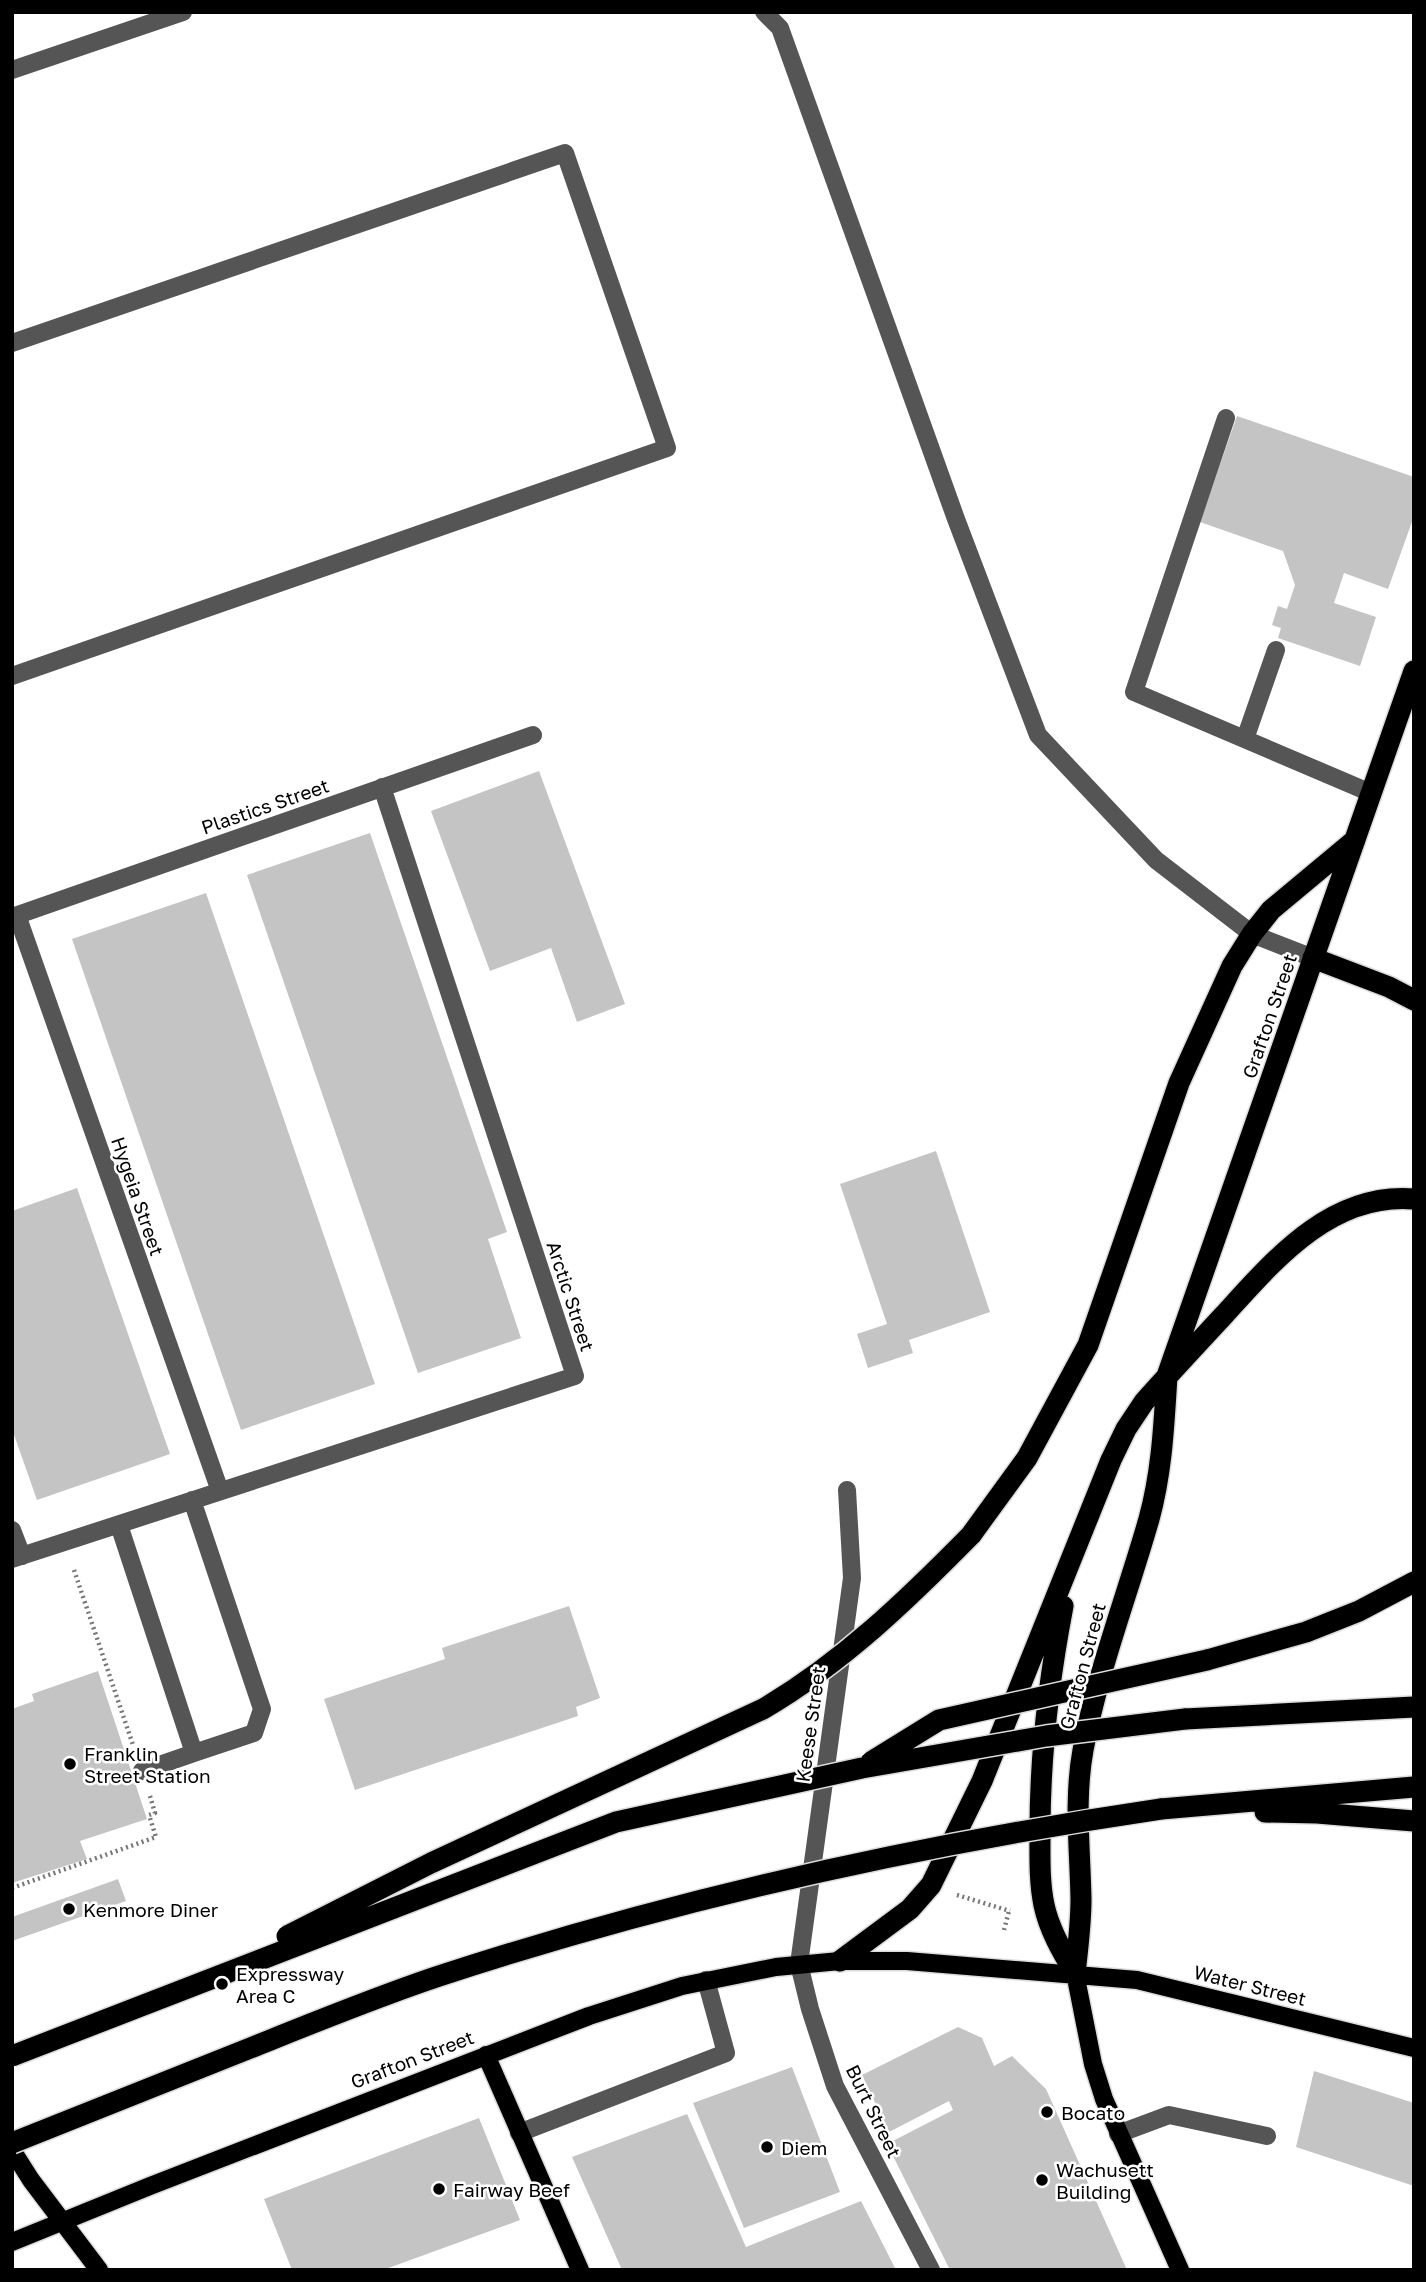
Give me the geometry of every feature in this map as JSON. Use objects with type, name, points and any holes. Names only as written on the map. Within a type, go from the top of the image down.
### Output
[{"type":"highway","name":"Grafton Street","points":[[1075,1973],[1080,1912],[1077,1804],[1082,1761],[1098,1682],[1149,1518],[1162,1451],[1167,1376],[1414,671]]},
{"type":"highway","points":[[173,1993],[431,1863],[774,1703],[830,1665],[903,1605],[971,1535],[1027,1458],[1088,1345],[1179,1083],[1232,966],[1271,910],[1354,840]]},
{"type":"highway","points":[[1313,958],[1389,987],[1414,1000]]},
{"type":"highway","points":[[1167,1376],[1276,1259],[1305,1235],[1334,1216],[1366,1204],[1414,1199]]},
{"type":"highway","name":"Grafton Street","points":[[839,1961],[910,1909],[931,1885],[982,1781],[1097,1491],[1126,1429],[1144,1402],[1167,1376]]},
{"type":"highway","name":"Grafton Street","points":[[1072,1559],[1048,1705],[1041,1781],[1040,1858],[1044,1906],[1050,1925],[1075,1973]]},
{"type":"highway","points":[[862,1768],[939,1720],[1207,1660],[1306,1632],[1359,1611],[1414,1582]]},
{"type":"highway","points":[[12,2056],[616,1822],[862,1768],[1046,1736],[1185,1719],[1414,1707]]},
{"type":"highway","points":[[12,2143],[338,2013],[438,1977],[553,1941],[797,1877],[1045,1826],[1161,1810],[1414,1787]]},
{"type":"highway","points":[[1161,1810],[1317,1813],[1414,1821]]},
{"type":"main road","name":"Grafton Street","points":[[12,2242],[486,2055],[636,1999],[706,1980],[799,1964],[839,1961],[930,1962],[1075,1973]]},
{"type":"main road","name":"Water Street","points":[[1075,1973],[1152,1983],[1414,2048]]},
{"type":"main road","points":[[1075,1973],[1093,2064],[1118,2134],[1180,2270]]},
{"type":"main road","points":[[486,2055],[580,2270]]},
{"type":"main road","points":[[12,2150],[31,2180],[99,2270]]},
{"type":"street","points":[[12,70],[183,12]]},
{"type":"street","points":[[764,12],[780,28],[956,519],[1038,735],[1156,860],[1252,934],[1313,958]]},
{"type":"street","points":[[12,343],[565,153],[667,448],[12,676]]},
{"type":"street","points":[[1226,418],[1134,692],[1371,793]]},
{"type":"street","points":[[1244,739],[1276,650]]},
{"type":"street","name":"Plastics Street","points":[[14,916],[533,735]]},
{"type":"street","name":"Arctic Street","points":[[17,1558],[575,1376],[382,787]]},
{"type":"street","name":"Hygeia Street","points":[[14,916],[220,1491]]},
{"type":"street","name":"Keese Street","points":[[799,1964],[852,1578],[847,1490]]},
{"type":"street","points":[[142,1771],[254,1734],[262,1709],[192,1500]]},
{"type":"street","points":[[119,1525],[194,1753]]},
{"type":"street","points":[[12,1530],[17,1558]]},
{"type":"street","name":"Burt Street","points":[[799,1964],[810,2009],[835,2086],[931,2270]]},
{"type":"street","points":[[519,2133],[726,2053],[706,1980]]},
{"type":"street","points":[[1118,2134],[1169,2115],[1267,2137]]},
{"type":"path","points":[[12,1888],[156,1837],[149,1815],[155,1813],[74,1570]]},
{"type":"path","points":[[954,1894],[1010,1911],[1017,1910]]},
{"type":"path","points":[[1004,1930],[1010,1911]]},
{"type":"building","points":[[1237,416],[1414,477],[1414,516],[1388,589],[1344,573],[1334,603],[1376,617],[1360,666],[1278,638],[1281,628],[1272,625],[1278,606],[1287,609],[1295,585],[1283,551],[1200,522]]},
{"type":"building","points":[[539,771],[625,1004],[577,1022],[551,948],[490,971],[431,811]]},
{"type":"building","points":[[370,833],[507,1232],[488,1239],[521,1338],[418,1373],[247,875]]},
{"type":"building","points":[[206,893],[375,1384],[241,1430],[72,939]]},
{"type":"building","points":[[936,1151],[990,1312],[909,1340],[913,1353],[868,1368],[857,1334],[887,1324],[840,1184]]},
{"type":"building","points":[[77,1188],[170,1454],[37,1500],[12,1429],[12,1211]]},
{"type":"building","points":[[569,1606],[600,1698],[576,1707],[578,1716],[355,1790],[324,1699],[445,1659],[442,1648]]},
{"type":"building","name":"Franklin Street Station","points":[[98,1671],[147,1819],[80,1841],[87,1859],[12,1883],[12,1709],[34,1701],[32,1694]]},
{"type":"building","name":"Kenmore Diner","points":[[118,1879],[126,1901],[12,1941],[12,1917]]},
{"type":"building","points":[[958,2027],[982,2038],[994,2066],[1012,2056],[1046,2089],[1127,2270],[950,2270],[887,2144],[953,2110],[949,2101],[889,2132],[862,2075]]},
{"type":"building","name":"Diem","points":[[792,2067],[840,2192],[744,2228],[693,2103]]},
{"type":"building","points":[[1314,2071],[1414,2103],[1414,2186],[1296,2147]]},
{"type":"building","points":[[687,2114],[746,2247],[861,2201],[896,2270],[622,2270],[572,2157]]},
{"type":"building","points":[[479,2118],[520,2220],[383,2270],[292,2270],[264,2199]]},
{"type":"place","name":"Franklin Street Station","points":[[70,1764]]},
{"type":"place","name":"Kenmore Diner","points":[[69,1909]]},
{"type":"place","name":"Expressway Area C","points":[[222,1984]]},
{"type":"place","name":"Bocato","points":[[1047,2112]]},
{"type":"place","name":"Diem","points":[[767,2147]]},
{"type":"place","name":"Wachusett Building","points":[[1042,2180]]},
{"type":"place","name":"Fairway Beef","points":[[439,2189]]}]
